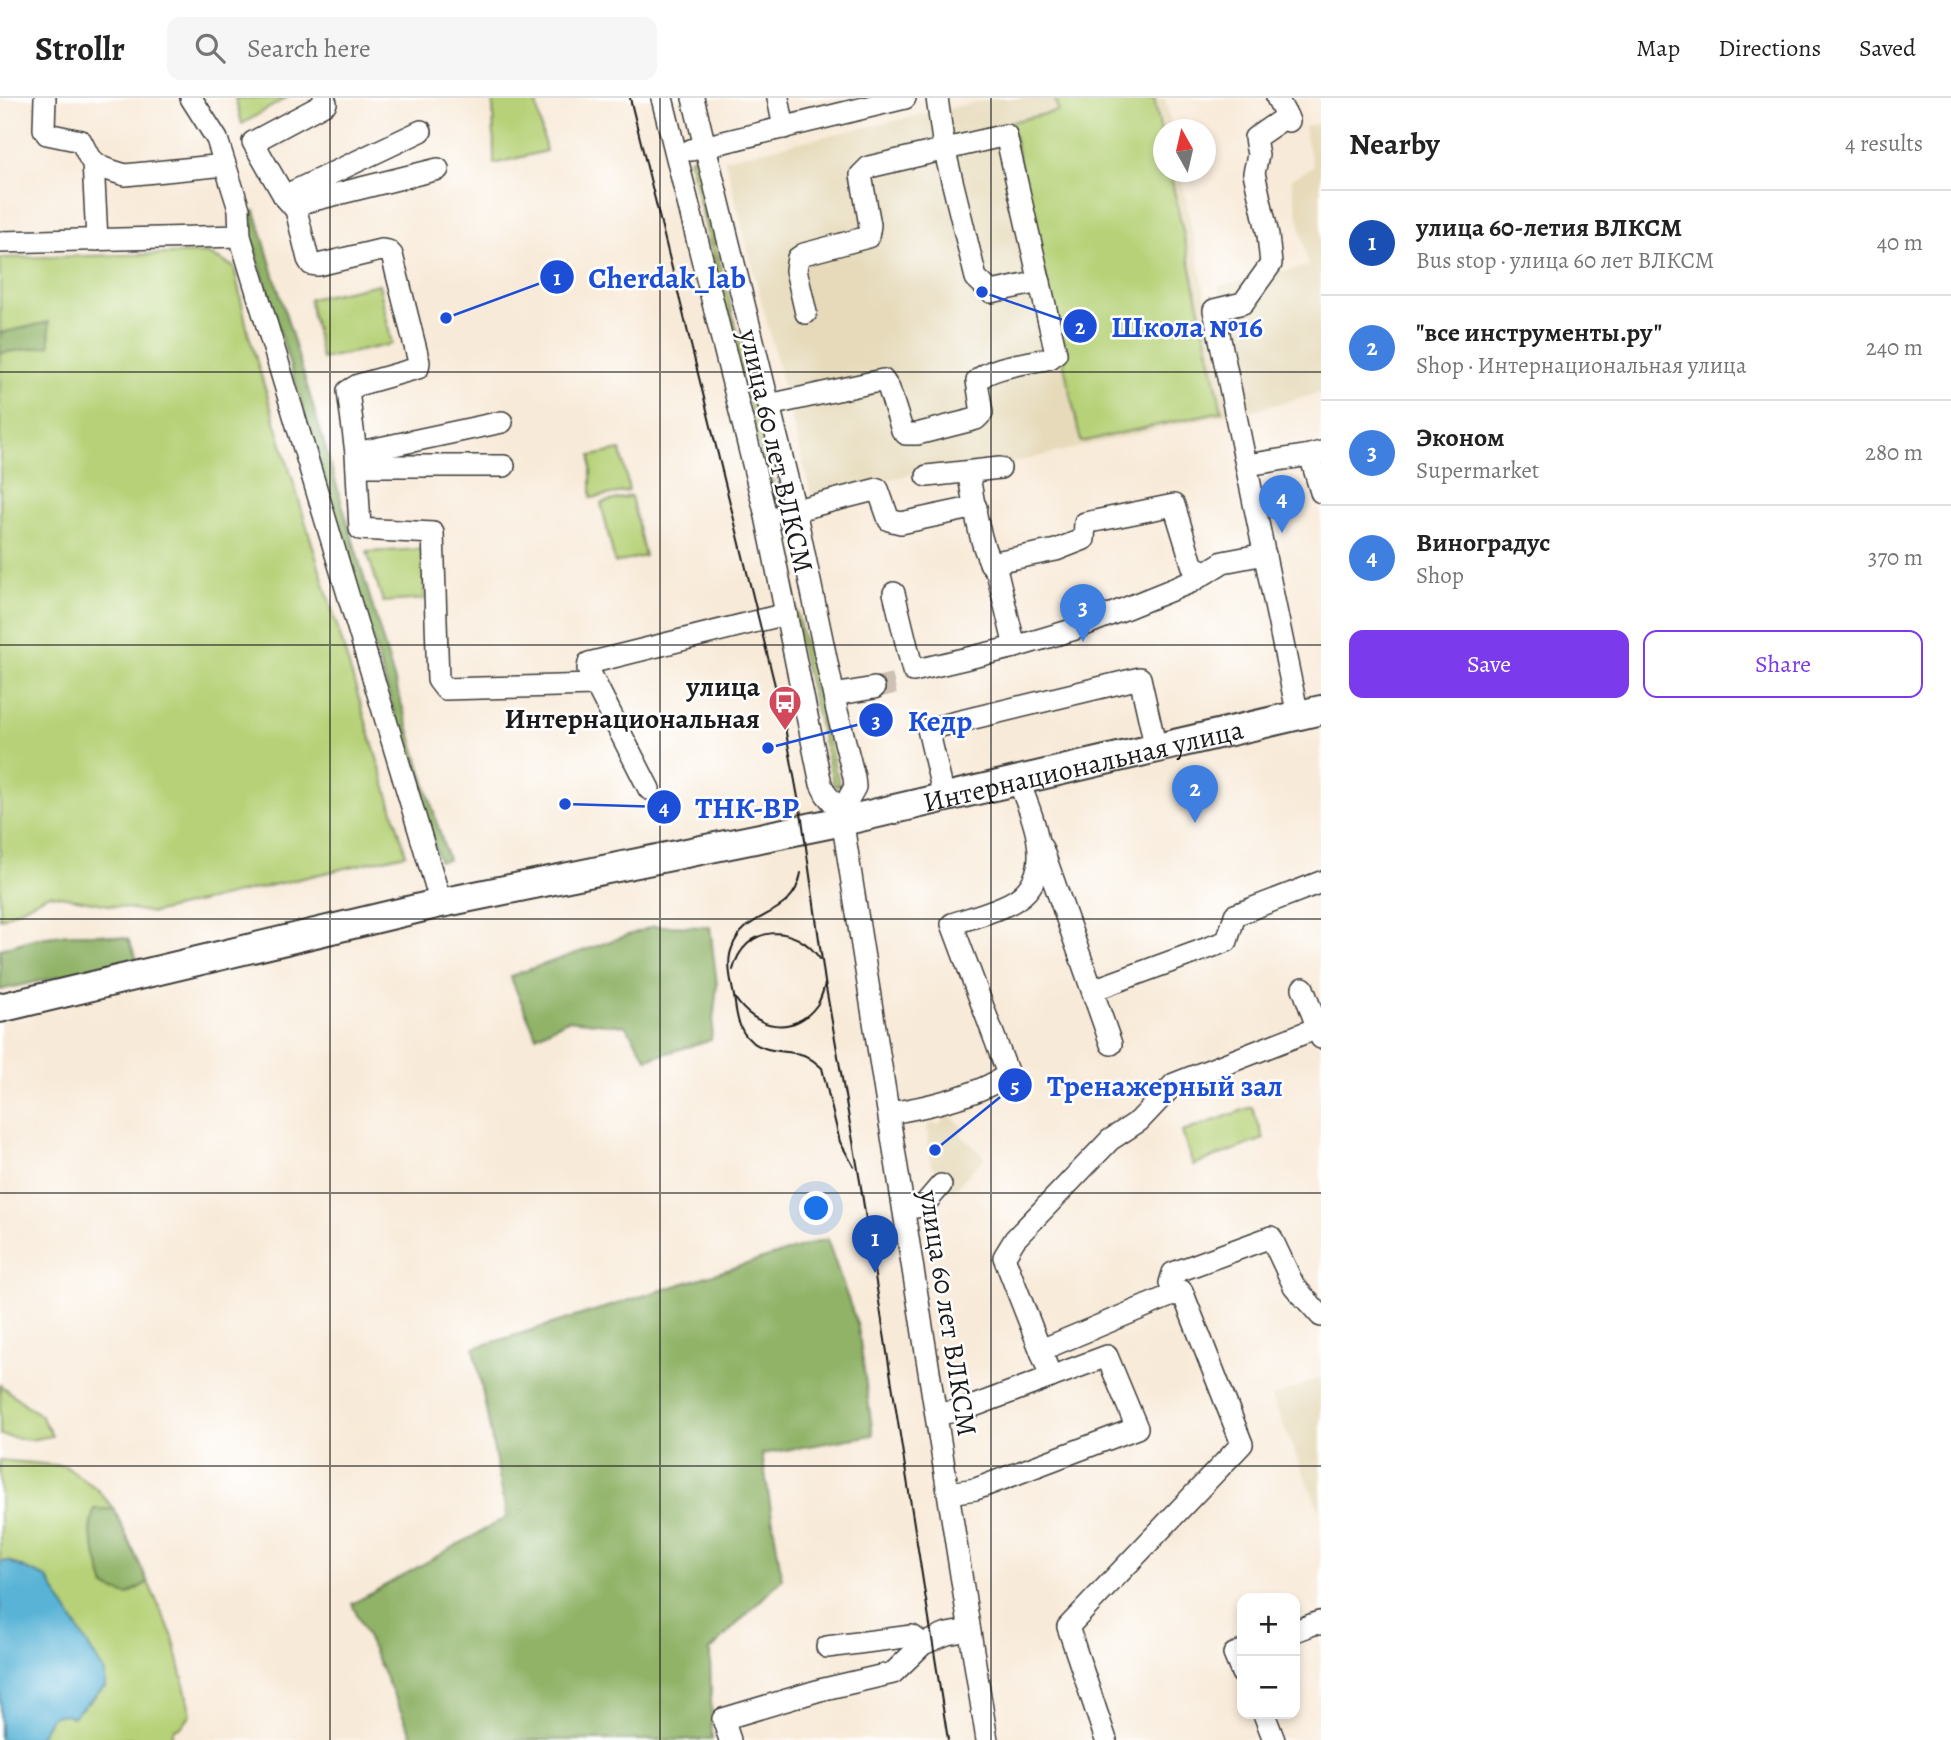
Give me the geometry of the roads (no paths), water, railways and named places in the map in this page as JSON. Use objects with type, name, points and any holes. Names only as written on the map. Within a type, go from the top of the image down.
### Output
[{"type":"main road","name":"Интернациональная улица","points":[[0,1008],[441,903],[944,797],[1315,713]]},
{"type":"street","points":[[45,98],[44,129],[47,134],[81,141],[93,161],[103,168],[125,175],[225,165]]},
{"type":"street","points":[[191,98],[217,139],[239,209],[240,236],[441,903]]},
{"type":"street","points":[[324,98],[326,103],[253,142],[284,196],[296,210],[311,264],[318,265],[381,250],[392,255],[419,362],[418,368],[358,385],[348,391],[360,528],[433,533],[438,680],[445,689],[596,685]]},
{"type":"street","name":"улица 60 лет ВЛКСМ","points":[[662,98],[766,516],[821,785],[842,817],[987,1740]]},
{"type":"street","name":"улица 60 лет ВЛКСМ","points":[[693,98],[795,510],[855,787],[842,817]]},
{"type":"street","points":[[778,98],[784,128]]},
{"type":"street","points":[[676,154],[905,98]]},
{"type":"street","points":[[937,98],[944,148],[976,278],[992,292],[1040,282]]},
{"type":"street","points":[[1270,264],[1265,214],[1254,173],[1258,155],[1255,138],[1284,112]]},
{"type":"street","points":[[284,196],[421,131]]},
{"type":"street","points":[[769,405],[883,380],[889,389],[899,423],[906,434],[917,434],[976,419],[982,413],[977,381],[982,376],[991,371],[1051,358],[1056,353],[1006,135],[869,167],[862,175],[870,225],[868,237],[804,254],[798,258],[796,270],[806,313]]},
{"type":"street","points":[[93,161],[97,240]]},
{"type":"street","points":[[284,196],[302,203],[438,169]]},
{"type":"street","points":[[0,242],[240,236]]},
{"type":"street","points":[[1289,249],[1270,264],[1243,303],[1214,310],[1265,554],[1315,713]]},
{"type":"street","points":[[356,460],[502,422]]},
{"type":"street","points":[[1247,465],[1316,454],[1321,492]]},
{"type":"street","points":[[356,460],[504,466]]},
{"type":"street","points":[[927,476],[1000,468]]},
{"type":"street","points":[[968,471],[990,563],[997,572],[1015,647]]},
{"type":"street","points":[[766,516],[878,489],[889,520],[901,523],[976,507]]},
{"type":"street","points":[[990,563],[1069,546],[1084,539],[1085,523],[1174,505],[1193,567],[1207,572]]},
{"type":"street","points":[[894,593],[907,676],[1015,647],[1112,616],[1191,582],[1223,562],[1265,554]]},
{"type":"street","points":[[649,789],[596,685],[588,668],[589,663],[786,614]]},
{"type":"street","points":[[944,797],[928,729],[1140,678],[1156,749]]},
{"type":"street","points":[[834,695],[874,688]]},
{"type":"street","points":[[1018,780],[1111,1044]]},
{"type":"street","points":[[889,1113],[916,1109],[994,1085],[1008,1074],[952,924],[1017,900],[1031,886],[1038,870],[1039,839]]},
{"type":"street","points":[[1093,990],[1227,941],[1235,915],[1321,882]]},
{"type":"street","points":[[1051,1377],[1004,1257],[1015,1239],[1110,1140],[1139,1121],[1174,1084],[1319,1033],[1303,988]]},
{"type":"street","points":[[904,1209],[923,1206],[940,1185]]},
{"type":"street","points":[[1175,1294],[1170,1283],[1173,1273],[1271,1237],[1294,1286],[1321,1316]]},
{"type":"street","points":[[1041,1350],[1182,1291],[1242,1444],[1068,1627],[1106,1740]]},
{"type":"street","points":[[937,1414],[963,1410],[1107,1356],[1137,1428],[976,1489],[949,1493]]},
{"type":"street","points":[[1300,1629],[1319,1622],[1321,1624]]},
{"type":"street","points":[[730,1740],[723,1719],[820,1690],[894,1673],[923,1644],[947,1634],[969,1630]]},
{"type":"street","points":[[827,1647],[912,1636],[923,1644]]},
{"type":"street","points":[[1266,1719],[1274,1740]]},
{"type":"water","points":[[0,1561],[10,1562],[47,1578],[105,1673],[105,1687],[72,1717],[66,1714],[52,1716],[38,1740],[0,1740]]},
{"type":"tunnel","points":[[874,688],[900,682]]},
{"type":"tram line","points":[[630,98],[784,722],[802,819],[825,982],[860,1181],[948,1740]]},
{"type":"tram line","points":[[801,873],[789,899],[747,926],[732,948],[729,959],[737,1013],[742,1030],[756,1044],[768,1049],[803,1055],[822,1068],[840,1142],[854,1167]]},
{"type":"tram line","points":[[733,970],[739,955],[748,944],[771,933],[797,939],[810,947],[820,959]]},
{"type":"tram line","points":[[735,998],[753,1017],[775,1025],[786,1025],[808,1015],[818,1003],[825,984]]},
{"type":"place","name":"Школа №16","points":[[982,292]]},
{"type":"place","name":"Cherdak_lab","points":[[446,318]]},
{"type":"place","name":"Виноградус","points":[[1282,533]]},
{"type":"place","name":"Эконом","points":[[1083,642]]},
{"type":"place","name":"улица Интернациональная","points":[[785,732]]},
{"type":"place","name":"Кедр","points":[[768,748]]},
{"type":"place","name":"ТНК-ВР","points":[[565,804]]},
{"type":"place","name":"\"все инструменты.ру\"","points":[[1195,823]]},
{"type":"place","name":"Тренажерный зал","points":[[935,1150]]},
{"type":"place","name":"улица 60-летия ВЛКСМ","points":[[875,1273]]}]
